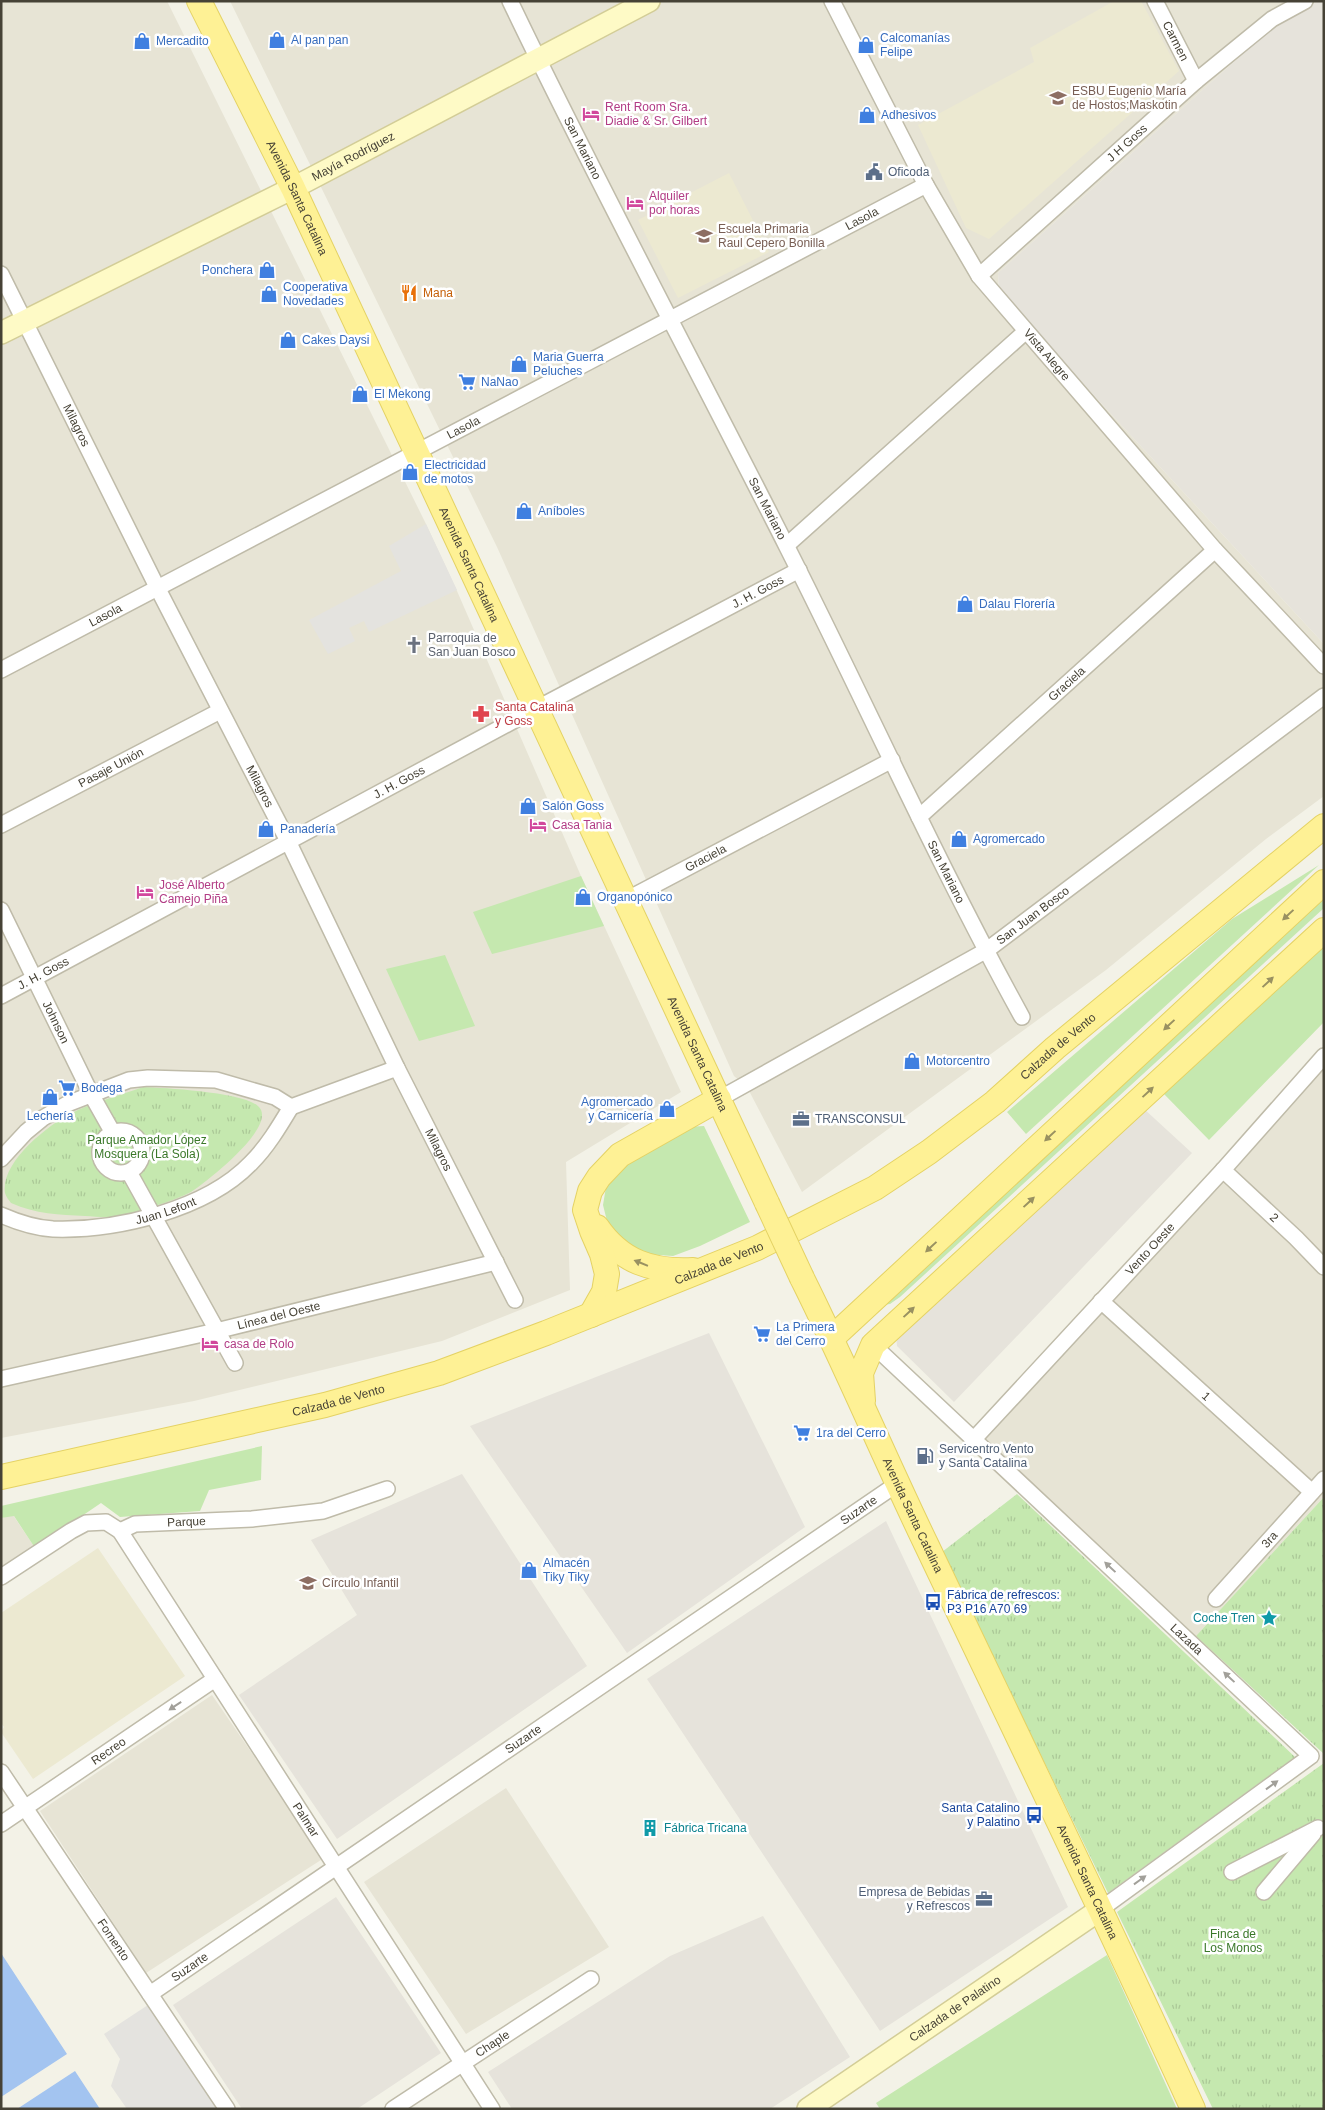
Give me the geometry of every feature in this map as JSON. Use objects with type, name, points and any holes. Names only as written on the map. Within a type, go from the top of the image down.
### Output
[{"type":"main road","name":"Avenida Santa Catalina","points":[[199,1],[292,188],[802,1278],[832,1338],[897,1484],[1101,1909],[1193,2109]]},
{"type":"main road","name":"Mayía Rodríguez","points":[[1,333],[292,188],[649,1]]},
{"type":"main road","name":"Calzada de Vento","points":[[1,1478],[325,1405],[439,1373],[591,1315],[757,1248],[875,1188],[930,1152],[995,1102],[1056,1048],[1324,826]]},
{"type":"main road","points":[[1231,902],[1324,840]]},
{"type":"main road","points":[[873,1345],[845,1347],[832,1338],[1324,882]]},
{"type":"main road","points":[[864,1410],[862,1373],[873,1345],[1324,930]]},
{"type":"main road","points":[[591,1315],[604,1292],[607,1274],[602,1254],[585,1210],[590,1191],[603,1172],[620,1154],[719,1099]]},
{"type":"main road","points":[[603,1172],[596,1193],[593,1215],[601,1232],[618,1252],[652,1268],[675,1271],[706,1269]]},
{"type":"main road","name":"Calzada de Palatino","points":[[808,2109],[1101,1909]]},
{"type":"street","name":"San Mariano","points":[[510,1],[669,318],[787,545],[919,817],[1022,1017]]},
{"type":"street","name":"Vista Alegre","points":[[832,1],[926,185],[979,276],[1025,332],[1215,550],[1324,666]]},
{"type":"street","name":"Carmen","points":[[1155,1],[1196,81]]},
{"type":"street","name":"J H Goss","points":[[979,276],[1196,81],[1272,19],[1305,1]]},
{"type":"street","name":"Lasola","points":[[1,670],[669,318],[926,185]]},
{"type":"street","name":"Milagros","points":[[1,274],[157,587],[288,841],[397,1068],[515,1300]]},
{"type":"street","points":[[787,545],[1025,332]]},
{"type":"street","name":"Graciela","points":[[919,817],[1215,550]]},
{"type":"street","name":"J. H. Goss","points":[[1,996],[536,708],[799,570]]},
{"type":"street","name":"San Juan Bosco","points":[[719,1099],[987,950],[1321,701]]},
{"type":"street","name":"Pasaje Unión","points":[[1,825],[220,711]]},
{"type":"street","name":"Graciela","points":[[626,900],[892,760]]},
{"type":"street","name":"Johnson","points":[[1,910],[91,1094],[113,1133]]},
{"type":"street","name":"Vento Oeste","points":[[974,1440],[1223,1170],[1324,1056]]},
{"type":"street","points":[[1,1159],[26,1132],[43,1118],[67,1104],[129,1080],[192,1078],[216,1080],[275,1097],[290,1107],[397,1068]]},
{"type":"street","name":"Juan Lefont","points":[[1,1215],[17,1222],[51,1229],[106,1226],[182,1206],[211,1193],[251,1164],[276,1132],[290,1107]]},
{"type":"street","points":[[123,1131],[130,1133],[140,1142],[142,1149],[140,1163],[129,1172],[115,1173],[104,1165],[101,1158],[101,1145],[113,1133],[123,1131]]},
{"type":"street","name":"2","points":[[1223,1170],[1296,1238],[1324,1268]]},
{"type":"street","points":[[129,1172],[235,1363]]},
{"type":"street","name":"Línea del Oeste","points":[[1,1380],[216,1331],[496,1262]]},
{"type":"street","name":"1","points":[[1101,1301],[1312,1492]]},
{"type":"street","name":"Lazada","points":[[873,1345],[1311,1756],[1101,1909]]},
{"type":"street","name":"3ra","points":[[1216,1599],[1324,1479]]},
{"type":"street","name":"Suzarte","points":[[150,1994],[897,1484]]},
{"type":"street","name":"Parque","points":[[120,1531],[135,1524],[252,1519],[323,1511],[387,1489]]},
{"type":"street","points":[[1,1577],[86,1523],[106,1522],[120,1531]]},
{"type":"street","name":"Palmar","points":[[120,1531],[492,2109]]},
{"type":"street","name":"Recreo","points":[[1,1824],[215,1679]]},
{"type":"street","name":"Fomento","points":[[1,1772],[227,2109]]},
{"type":"street","points":[[1232,1872],[1321,1825]]},
{"type":"street","points":[[1264,1892],[1321,1825]]},
{"type":"street","name":"Chaple","points":[[393,2109],[591,1979]]},
{"type":"shaded area","points":[[1,1],[167,1],[426,524],[581,876],[681,1092],[566,1162],[570,1290],[442,1341],[194,1401],[1,1438]]},
{"type":"shaded area","points":[[230,1],[1319,1],[1275,25],[998,273],[999,293],[1324,644],[1324,796],[1266,839],[1106,970],[802,1192],[747,1087],[734,1076],[497,547]]},
{"type":"shaded area","name":"ESBU Eugenio María de Hostos;Maskotin","points":[[1114,1],[1141,1],[1179,71],[989,239],[966,228],[918,125],[1034,62],[1030,48]]},
{"type":"shaded area","points":[[1319,1],[1324,1],[1324,644],[999,293],[998,273],[1275,25]]},
{"type":"shaded area","name":"Escuela Primaria Raul Cepero Bonilla","points":[[729,173],[769,252],[678,298],[638,220]]},
{"type":"shaded area","points":[[426,524],[457,590],[369,632],[364,621],[349,628],[355,641],[328,654],[309,620],[401,571],[389,546]]},
{"type":"shaded area","points":[[1324,1065],[1324,1497],[1196,1636],[981,1440],[1087,1330]]},
{"type":"shaded area","points":[[1143,1108],[1192,1153],[954,1402],[897,1346],[896,1335]]},
{"type":"shaded area","points":[[709,1333],[805,1527],[627,1653],[470,1426]]},
{"type":"shaded area","points":[[462,1474],[587,1666],[337,1839],[239,1695],[357,1615],[311,1540]]},
{"type":"shaded area","points":[[13,1515],[35,1548],[1,1570],[1,1518]]},
{"type":"shaded area","points":[[886,1521],[1068,1907],[880,2031],[647,1679]]},
{"type":"shaded area","points":[[98,1548],[185,1676],[33,1779],[1,1732],[4,1727],[1,1723],[1,1613]]},
{"type":"shaded area","points":[[212,1695],[324,1858],[146,1973],[40,1811]]},
{"type":"shaded area","points":[[506,1788],[609,1947],[466,2034],[364,1882]]},
{"type":"shaded area","points":[[336,1897],[441,2053],[357,2109],[242,2109],[173,2005]]},
{"type":"shaded area","points":[[763,1916],[850,2057],[770,2109],[512,2109],[488,2072],[670,1956]]},
{"type":"shaded area","points":[[154,2001],[225,2109],[127,2109],[111,2086],[120,2059],[104,2034]]},
{"type":"green space","points":[[1319,865],[1026,1134],[1007,1112],[1232,919]]},
{"type":"green space","points":[[581,876],[604,926],[492,954],[473,912]]},
{"type":"green space","points":[[1324,894],[1324,908],[900,1297],[890,1304],[883,1305]]},
{"type":"green space","points":[[1324,946],[1324,1022],[1209,1140],[1164,1094]]},
{"type":"green space","points":[[445,955],[475,1026],[419,1041],[386,969]]},
{"type":"green space","name":"Parque Amador López Mosquera (La Sola)","points":[[143,1087],[221,1094],[249,1101],[258,1106],[262,1115],[259,1126],[250,1139],[225,1165],[199,1186],[191,1192],[153,1207],[120,1216],[105,1217],[48,1213],[29,1210],[11,1203],[5,1193],[5,1181],[17,1158],[38,1136],[49,1127],[78,1110]]},
{"type":"green space","points":[[704,1126],[750,1222],[700,1246],[673,1256],[645,1254],[628,1248],[607,1221],[603,1205],[606,1187],[617,1169],[687,1127]]},
{"type":"green space","points":[[262,1446],[261,1480],[209,1490],[200,1511],[120,1517],[101,1503],[35,1548],[14,1516],[1,1518],[1,1506]]},
{"type":"green space","points":[[1017,1494],[1295,1757],[1108,1893],[942,1552]]},
{"type":"green space","points":[[1324,1497],[1324,1754],[1196,1636]]},
{"type":"green space","name":"Finca de Los Monos","points":[[1324,1763],[1324,2109],[1213,2109],[1117,1912]]},
{"type":"green space","points":[[1107,1955],[1177,2109],[880,2109],[876,2103]]},
{"type":"water","points":[[1,1953],[67,2054],[1,2097]]},
{"type":"water","points":[[75,2071],[100,2109],[17,2109]]},
{"type":"place","name":"Al pan pan","points":[[277,40]]},
{"type":"place","name":"Mercadito","points":[[142,41]]},
{"type":"place","name":"Calcomanías Felipe","points":[[866,45]]},
{"type":"place","name":"ESBU Eugenio María de Hostos;Maskotin","points":[[1058,98]]},
{"type":"place","name":"Rent Room Sra. Diadie & Sr. Gilbert","points":[[591,114]]},
{"type":"place","name":"Adhesivos","points":[[867,115]]},
{"type":"place","name":"Oficoda","points":[[874,172]]},
{"type":"place","name":"Alquiler por horas","points":[[635,203]]},
{"type":"place","name":"Escuela Primaria Raul Cepero Bonilla","points":[[704,236]]},
{"type":"place","name":"Ponchera","points":[[267,270]]},
{"type":"place","name":"Mana","points":[[409,293]]},
{"type":"place","name":"Cooperativa Novedades","points":[[269,294]]},
{"type":"place","name":"Cakes Daysi","points":[[288,340]]},
{"type":"place","name":"Maria Guerra Peluches","points":[[519,364]]},
{"type":"place","name":"NaNao","points":[[467,382]]},
{"type":"place","name":"El Mekong","points":[[360,394]]},
{"type":"place","name":"Electricidad de motos","points":[[410,472]]},
{"type":"place","name":"Aníboles","points":[[524,511]]},
{"type":"place","name":"Dalau Florería","points":[[965,604]]},
{"type":"place","name":"Parroquia de San Juan Bosco","points":[[414,645]]},
{"type":"place","name":"Santa Catalina y Goss","points":[[481,714]]},
{"type":"place","name":"Salón Goss","points":[[528,806]]},
{"type":"place","name":"Casa Tania","points":[[538,825]]},
{"type":"place","name":"Panadería","points":[[266,829]]},
{"type":"place","name":"Agromercado","points":[[959,839]]},
{"type":"place","name":"José Alberto Camejo Piña","points":[[145,892]]},
{"type":"place","name":"Organopónico","points":[[583,897]]},
{"type":"place","name":"Motorcentro","points":[[912,1061]]},
{"type":"place","name":"Bodega","points":[[67,1088]]},
{"type":"place","name":"Lechería","points":[[50,1097]]},
{"type":"place","name":"Agromercado y Carnicería","points":[[667,1109]]},
{"type":"place","name":"TRANSCONSUL","points":[[801,1119]]},
{"type":"place","name":"La Primera del Cerro","points":[[762,1334]]},
{"type":"place","name":"casa de Rolo","points":[[210,1344]]},
{"type":"place","name":"1ra del Cerro","points":[[802,1433]]},
{"type":"place","name":"Servicentro Vento y Santa Catalina","points":[[925,1456]]},
{"type":"place","name":"Almacén Tiky Tiky","points":[[529,1570]]},
{"type":"place","name":"Círculo Infantil","points":[[308,1583]]},
{"type":"place","name":"Fábrica de refrescos: P3 P16 A70 69","points":[[933,1602]]},
{"type":"place","name":"Coche Tren","points":[[1269,1618]]},
{"type":"place","name":"Santa Catalino y Palatino","points":[[1034,1815]]},
{"type":"place","name":"Fábrica Tricana","points":[[650,1828]]},
{"type":"place","name":"Empresa de Bebidas y Refrescos","points":[[984,1899]]}]
